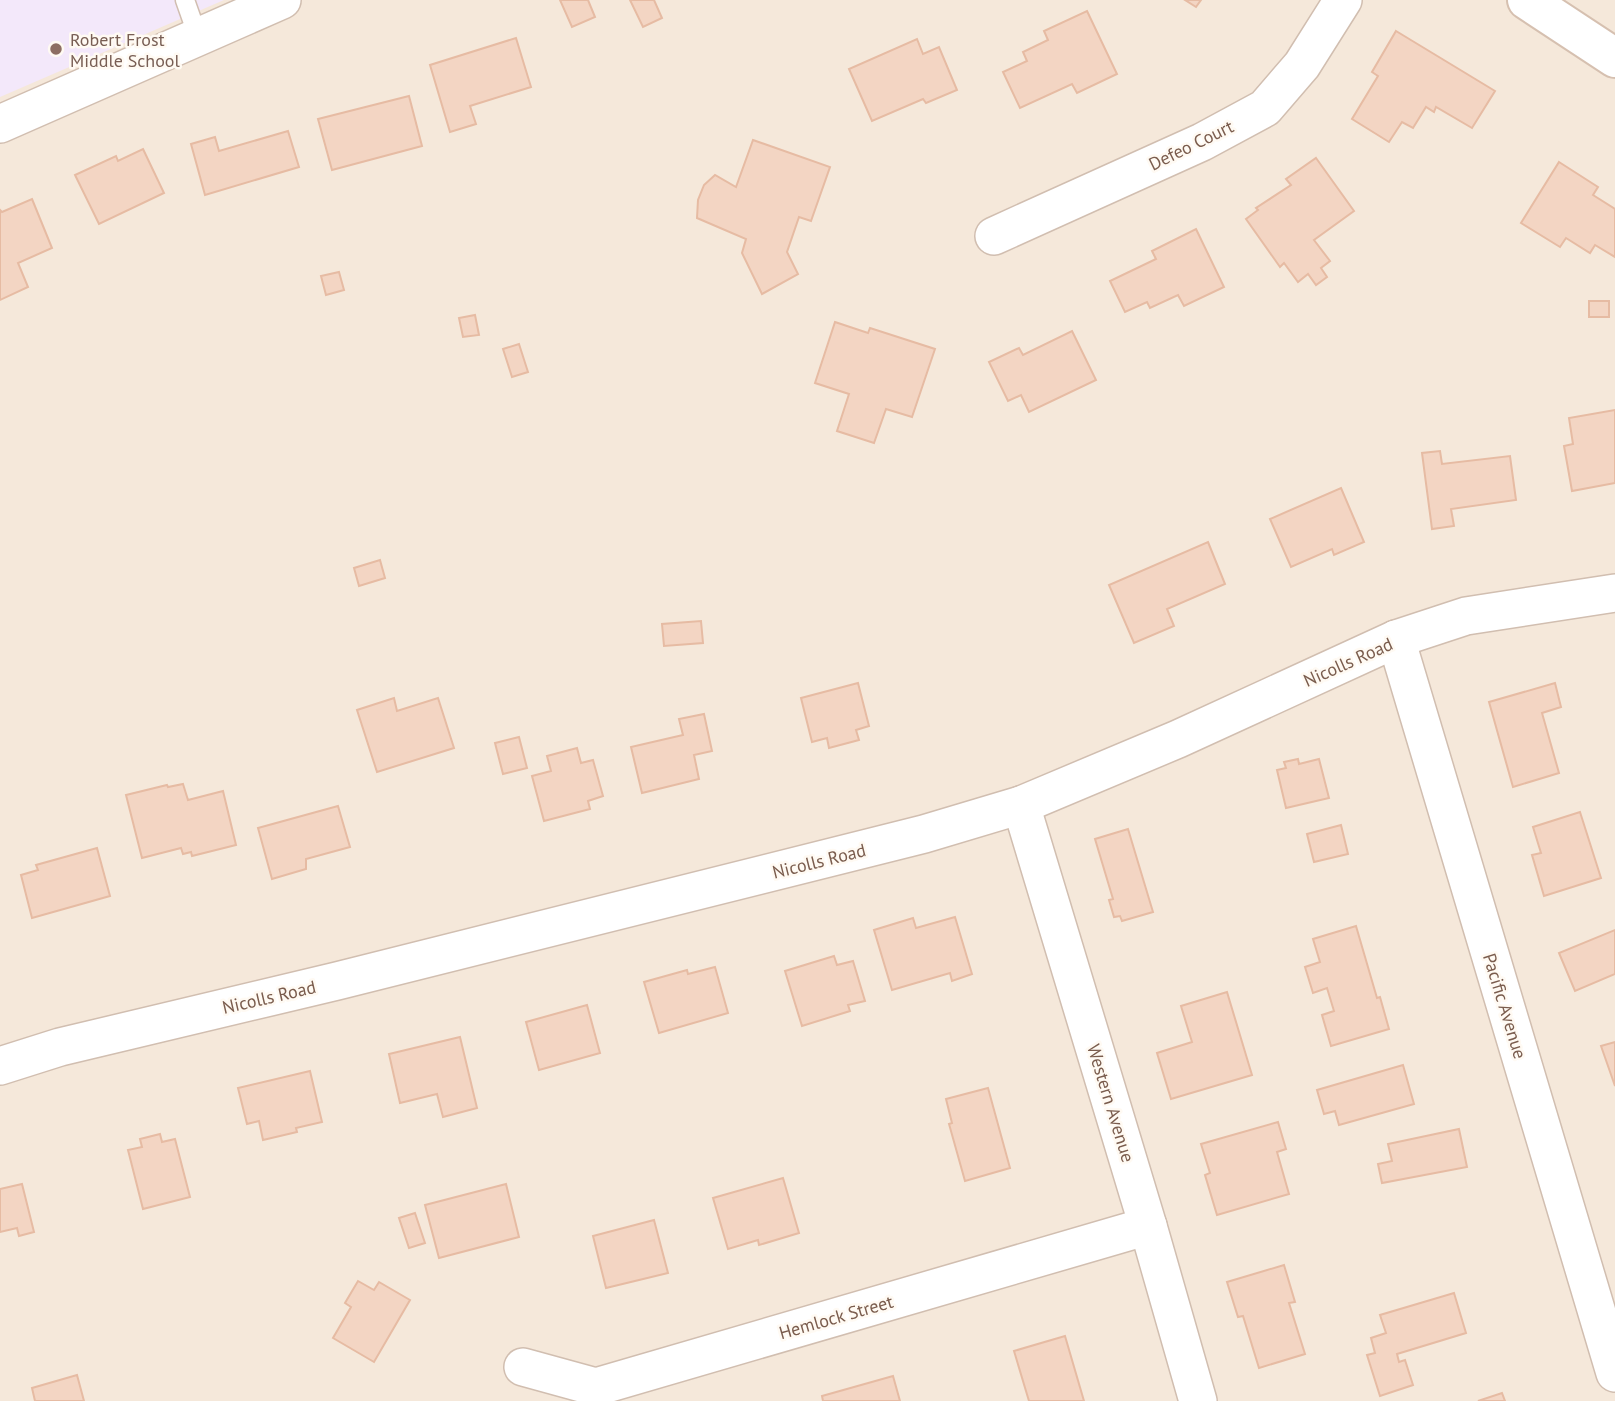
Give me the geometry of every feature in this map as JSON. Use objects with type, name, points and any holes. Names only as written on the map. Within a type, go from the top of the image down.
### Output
[{"type":"street","points":[[0,124],[282,0]]},
{"type":"street","name":"Defeo Court","points":[[994,236],[1202,142],[1265,108],[1302,65],[1343,0]]},
{"type":"street","points":[[1527,0],[1615,58]]},
{"type":"street","name":"Nicolls Road","points":[[0,1066],[60,1047],[337,981],[897,841],[1021,805],[1178,739],[1395,639],[1466,616],[1615,593]]},
{"type":"street","name":"Pacific Avenue","points":[[1395,639],[1615,1373]]},
{"type":"street","name":"Western Avenue","points":[[1021,805],[1198,1401]]},
{"type":"street","name":"Hemlock Street","points":[[523,1367],[597,1387],[1148,1226]]},
{"type":"lane","points":[[185,0],[198,37]]},
{"type":"shaded area","points":[[0,0],[1615,0],[1615,1401],[0,1401]]},
{"type":"shaded area","name":"Robert Frost Middle School","points":[[0,0],[224,0],[0,97]]},
{"type":"building","points":[[560,0],[588,0],[595,17],[572,27]]},
{"type":"building","points":[[630,0],[654,0],[662,18],[643,27]]},
{"type":"building","points":[[1185,0],[1201,0],[1196,7]]},
{"type":"building","points":[[1087,11],[1117,74],[1077,93],[1072,84],[1020,108],[1003,72],[1027,61],[1023,52],[1048,40],[1044,31]]},
{"type":"building","points":[[1396,31],[1495,91],[1472,128],[1436,107],[1434,112],[1426,107],[1413,128],[1402,122],[1389,142],[1352,119],[1378,76],[1372,72]]},
{"type":"building","points":[[516,38],[531,87],[470,106],[476,124],[450,132],[430,65]]},
{"type":"building","points":[[917,39],[923,54],[939,47],[957,90],[926,103],[923,99],[872,121],[849,69]]},
{"type":"building","points":[[409,96],[422,146],[332,170],[318,119]]},
{"type":"building","points":[[288,131],[299,167],[205,195],[191,144],[215,137],[219,151]]},
{"type":"building","points":[[753,140],[830,167],[811,221],[799,217],[787,252],[798,274],[762,294],[742,253],[746,239],[697,218],[698,200],[704,185],[715,175],[736,187]]},
{"type":"building","points":[[143,149],[164,193],[99,224],[75,175],[116,156],[118,161]]},
{"type":"building","points":[[1316,158],[1354,211],[1314,240],[1330,261],[1321,268],[1327,277],[1316,285],[1308,274],[1298,282],[1284,263],[1280,267],[1246,219],[1258,210],[1256,208],[1291,185],[1286,179]]},
{"type":"building","points":[[1559,162],[1598,187],[1593,195],[1615,209],[1615,257],[1595,245],[1590,253],[1566,238],[1560,247],[1521,223]]},
{"type":"building","points":[[32,199],[52,248],[18,263],[28,287],[0,300],[0,210],[2,212]]},
{"type":"building","points":[[1196,229],[1224,287],[1184,306],[1178,295],[1150,308],[1147,302],[1125,312],[1110,281],[1156,259],[1152,251]]},
{"type":"building","points":[[339,272],[344,290],[326,295],[321,276]]},
{"type":"building","points":[[1589,301],[1609,301],[1609,317],[1589,317]]},
{"type":"building","points":[[475,315],[479,335],[463,337],[459,318]]},
{"type":"building","points":[[835,322],[868,333],[870,328],[935,349],[912,417],[886,409],[874,443],[837,431],[849,394],[815,383]]},
{"type":"building","points":[[1072,331],[1096,380],[1029,412],[1021,395],[1008,401],[989,362],[1019,348],[1023,355]]},
{"type":"building","points":[[519,344],[528,372],[512,377],[503,349]]},
{"type":"building","points":[[1615,410],[1615,483],[1572,491],[1564,446],[1573,444],[1569,418]]},
{"type":"building","points":[[1440,451],[1442,464],[1510,456],[1516,500],[1451,509],[1454,526],[1432,529],[1422,453]]},
{"type":"building","points":[[1341,488],[1364,542],[1334,555],[1332,549],[1291,567],[1270,519]]},
{"type":"building","points":[[1208,542],[1225,584],[1167,609],[1174,626],[1134,643],[1109,585]]},
{"type":"building","points":[[380,560],[385,578],[359,586],[354,568]]},
{"type":"building","points":[[701,621],[703,643],[664,646],[662,624]]},
{"type":"building","points":[[858,683],[869,726],[856,730],[859,740],[829,748],[827,738],[812,742],[801,698]]},
{"type":"building","points":[[1555,683],[1561,707],[1542,713],[1559,773],[1513,787],[1489,702]]},
{"type":"building","points":[[394,698],[397,711],[438,698],[454,748],[377,772],[357,710]]},
{"type":"building","points":[[704,714],[712,751],[694,755],[699,779],[642,793],[631,747],[683,735],[679,719]]},
{"type":"building","points":[[519,737],[527,768],[503,774],[495,743]]},
{"type":"building","points":[[577,748],[581,763],[593,760],[603,796],[588,801],[590,809],[544,821],[532,776],[551,771],[547,756]]},
{"type":"building","points":[[1298,759],[1299,764],[1319,759],[1329,798],[1286,808],[1277,770],[1286,768],[1284,762]]},
{"type":"building","points":[[183,784],[188,800],[223,791],[236,845],[192,856],[191,852],[183,854],[181,848],[142,858],[126,795]]},
{"type":"building","points":[[338,806],[350,847],[306,859],[306,869],[272,879],[258,828]]},
{"type":"building","points":[[1580,812],[1601,878],[1544,896],[1532,855],[1541,853],[1533,827]]},
{"type":"building","points":[[1341,825],[1348,854],[1314,862],[1307,834]]},
{"type":"building","points":[[1128,829],[1153,912],[1122,921],[1120,916],[1114,917],[1109,900],[1113,899],[1095,839]]},
{"type":"building","points":[[97,848],[110,896],[32,918],[21,875],[38,870],[36,865]]},
{"type":"building","points":[[955,917],[972,974],[952,981],[950,973],[892,990],[874,930],[913,918],[916,928]]},
{"type":"building","points":[[1356,926],[1389,1029],[1331,1046],[1322,1015],[1334,1011],[1327,988],[1313,993],[1305,967],[1320,962],[1313,939]]},
{"type":"building","points":[[1615,930],[1615,974],[1575,991],[1559,953]]},
{"type":"building","points":[[834,956],[837,965],[853,961],[865,1001],[848,1005],[850,1011],[802,1026],[785,971]]},
{"type":"building","points":[[715,967],[728,1013],[659,1033],[644,982],[687,970],[688,974]]},
{"type":"building","points":[[1227,992],[1252,1075],[1171,1099],[1157,1053],[1192,1042],[1181,1006]]},
{"type":"building","points":[[587,1005],[600,1053],[539,1070],[526,1022]]},
{"type":"building","points":[[460,1037],[477,1108],[443,1117],[437,1094],[400,1103],[389,1054]]},
{"type":"building","points":[[1615,1042],[1615,1086],[1601,1046]]},
{"type":"building","points":[[1403,1065],[1414,1104],[1339,1125],[1335,1111],[1324,1114],[1317,1090]]},
{"type":"building","points":[[310,1071],[322,1122],[296,1128],[297,1132],[263,1140],[259,1121],[247,1124],[238,1088]]},
{"type":"building","points":[[988,1088],[1010,1168],[965,1181],[949,1124],[952,1123],[946,1099]]},
{"type":"building","points":[[1278,1122],[1286,1149],[1277,1152],[1289,1194],[1217,1215],[1205,1175],[1210,1173],[1201,1144]]},
{"type":"building","points":[[1459,1129],[1467,1167],[1382,1183],[1378,1164],[1392,1161],[1388,1144]]},
{"type":"building","points":[[160,1134],[162,1142],[175,1139],[190,1197],[143,1209],[128,1150],[142,1147],[140,1139]]},
{"type":"building","points":[[783,1178],[799,1233],[759,1245],[758,1240],[728,1249],[713,1198]]},
{"type":"building","points":[[22,1184],[34,1232],[19,1236],[17,1228],[0,1232],[0,1189]]},
{"type":"building","points":[[506,1184],[519,1237],[439,1258],[425,1205]]},
{"type":"building","points":[[415,1213],[425,1243],[409,1248],[399,1218]]},
{"type":"building","points":[[654,1220],[668,1273],[606,1288],[593,1236]]},
{"type":"building","points":[[1284,1265],[1295,1302],[1289,1303],[1305,1354],[1259,1368],[1243,1316],[1238,1317],[1227,1282]]},
{"type":"building","points":[[358,1281],[374,1290],[379,1282],[410,1300],[374,1362],[333,1338],[351,1307],[345,1303]]},
{"type":"building","points":[[1454,1293],[1466,1333],[1397,1354],[1399,1362],[1405,1360],[1413,1385],[1380,1396],[1367,1355],[1375,1353],[1371,1338],[1386,1333],[1380,1315]]},
{"type":"building","points":[[1065,1336],[1084,1401],[1029,1401],[1014,1351]]},
{"type":"building","points":[[77,1375],[84,1401],[35,1401],[32,1388]]},
{"type":"building","points":[[893,1376],[900,1401],[823,1401],[822,1396]]},
{"type":"building","points":[[1502,1393],[1505,1401],[1478,1401]]},
{"type":"place","name":"Robert Frost Middle School","points":[[56,49]]}]
